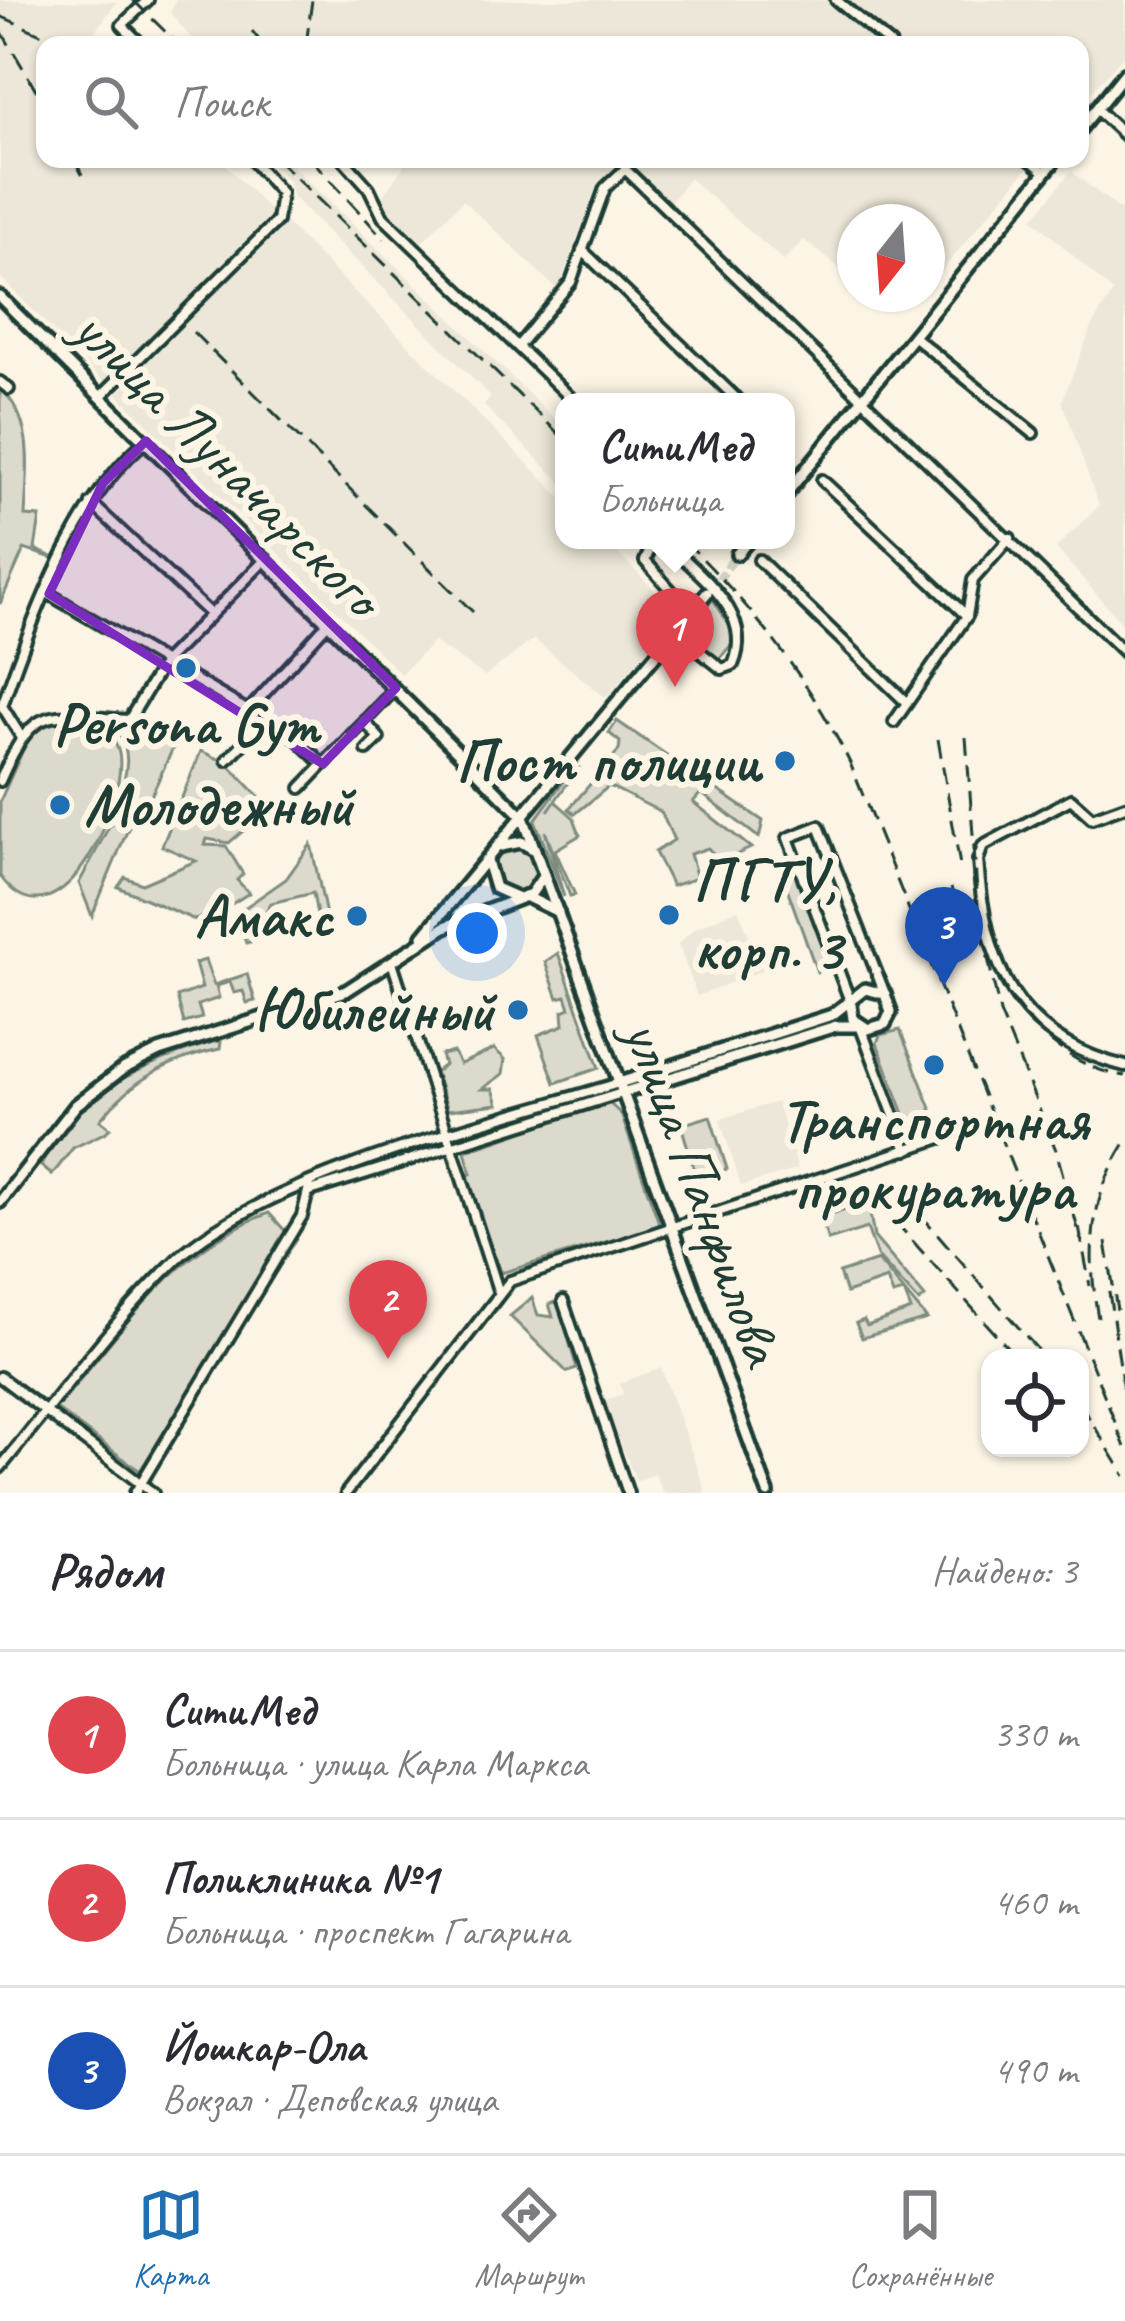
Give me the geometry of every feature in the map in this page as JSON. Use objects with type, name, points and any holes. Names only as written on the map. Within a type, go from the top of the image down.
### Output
[{"type":"main road","points":[[1089,118],[1125,73]]},
{"type":"main road","points":[[795,483],[1048,168]]},
{"type":"main road","name":"улица Луначарского","points":[[0,297],[396,688]]},
{"type":"main road","points":[[737,554],[741,549]]},
{"type":"main road","points":[[0,1202],[76,1105],[122,1069],[159,1051],[341,993],[393,965],[524,818],[707,593]]},
{"type":"main road","points":[[396,688],[524,818],[544,869],[540,886],[523,897],[445,927],[411,949]]},
{"type":"main road","points":[[532,837],[532,813],[540,798]]},
{"type":"main road","points":[[499,847],[521,842],[538,854]]},
{"type":"main road","points":[[487,861],[495,888],[547,903],[564,918]]},
{"type":"main road","name":"улица Панфилова","points":[[544,869],[669,1228],[768,1493]]},
{"type":"main road","points":[[865,989],[885,994],[891,1006],[889,1019],[877,1029],[836,1026],[621,1088],[851,1005],[865,989]]},
{"type":"main road","points":[[851,1005],[860,1027]]},
{"type":"street","points":[[133,36],[122,25],[148,0]]},
{"type":"street","points":[[836,0],[880,36]]},
{"type":"street","points":[[1096,109],[1125,136]]},
{"type":"street","points":[[100,396],[278,220],[283,207],[280,193],[259,168]]},
{"type":"street","points":[[352,168],[369,188],[383,217],[566,393]]},
{"type":"street","points":[[1040,168],[1045,172]]},
{"type":"street","points":[[518,346],[571,282],[605,188],[625,169],[1125,653]]},
{"type":"street","points":[[583,250],[731,393]]},
{"type":"street","points":[[913,336],[1033,433]]},
{"type":"street","points":[[0,382],[9,389]]},
{"type":"street","points":[[20,735],[3,717],[2,706],[49,594],[91,503],[118,463],[146,441]]},
{"type":"street","points":[[822,480],[968,616]]},
{"type":"street","points":[[91,503],[208,612]]},
{"type":"street","points":[[893,722],[968,616],[973,580],[1010,538]]},
{"type":"street","points":[[650,549],[645,561],[691,613]]},
{"type":"street","points":[[674,549],[723,600],[737,625],[741,646],[733,664],[722,669],[675,632]]},
{"type":"street","points":[[3,717],[129,720],[164,662],[208,612],[266,559]]},
{"type":"street","points":[[759,560],[907,704]]},
{"type":"street","points":[[49,594],[248,711],[261,725],[293,735],[323,764]]},
{"type":"street","points":[[248,711],[329,622]]},
{"type":"street","points":[[301,788],[396,688]]},
{"type":"street","points":[[0,781],[20,735],[38,721]]},
{"type":"street","points":[[364,721],[379,738],[367,750]]},
{"type":"street","points":[[227,760],[261,725]]},
{"type":"street","points":[[1125,806],[1091,818],[1071,799],[992,840],[978,853],[991,953],[1004,983],[1051,1031],[1094,1057],[1125,1066]]},
{"type":"street","points":[[851,1005],[788,838],[819,826],[885,994]]},
{"type":"street","points":[[393,965],[498,1292]]},
{"type":"street","points":[[860,1027],[908,1150]]},
{"type":"street","points":[[0,1468],[178,1258],[234,1220],[310,1186],[448,1137],[621,1088]]},
{"type":"street","points":[[310,1186],[452,1148],[621,1088]]},
{"type":"street","points":[[346,1493],[510,1281],[947,1136]]},
{"type":"street","points":[[138,1488],[306,1209],[310,1186]]},
{"type":"street","points":[[563,1301],[628,1493]]},
{"type":"street","points":[[0,1378],[138,1488],[153,1493]]},
{"type":"highlighted area","points":[[146,441],[396,688],[323,764],[49,594],[103,483]]},
{"type":"shaded area","points":[[0,0],[117,2],[91,36],[36,36],[36,168],[229,168],[272,213],[106,384],[0,277]]},
{"type":"shaded area","points":[[176,0],[1125,0],[1125,53],[1089,95],[1089,36],[189,36],[170,13]]},
{"type":"shaded area","points":[[276,168],[294,168],[555,419],[555,476],[484,406],[491,397],[293,197],[288,181]]},
{"type":"shaded area","points":[[402,168],[614,168],[595,189],[558,290],[463,200],[421,243],[378,203]]},
{"type":"shaded area","points":[[627,168],[1027,168],[945,266],[945,204],[837,204],[837,266],[804,240],[784,261],[689,178],[669,204]]},
{"type":"shaded area","points":[[1071,171],[1125,214],[1125,627],[1056,548],[1099,506],[1062,401],[1093,324],[1113,292],[1033,219]]},
{"type":"shaded area","points":[[284,221],[555,491],[555,549],[613,549],[670,605],[670,623],[606,698],[534,639],[485,676],[434,642],[401,674],[117,394]]},
{"type":"shaded area","points":[[0,388],[24,431],[25,516],[40,517],[35,549],[59,560],[24,549],[0,604]]},
{"type":"shaded area","points":[[713,599],[731,628],[733,643],[719,659],[702,652],[693,624]]},
{"type":"shaded area","name":"Молодежный","points":[[91,718],[161,732],[159,739],[174,746],[140,820],[116,804],[127,757],[118,733],[93,721],[73,720],[98,728],[117,747],[120,768],[115,796],[104,828],[69,883],[47,897],[23,897],[0,876],[0,801],[28,739],[22,735],[37,723]]},
{"type":"shaded area","points":[[617,721],[763,821],[759,838],[701,793],[693,802],[751,848],[720,862],[708,848],[690,854],[697,878],[672,886],[655,852],[674,840],[661,812],[609,786],[575,814],[569,809],[619,750],[620,742],[609,733]]},
{"type":"shaded area","points":[[201,751],[227,763],[270,808],[229,843],[207,839],[205,845],[226,846],[243,874],[237,880],[249,893],[227,907],[224,900],[213,903],[215,911],[195,920],[118,887],[125,877],[142,884],[196,861],[162,846]]},
{"type":"shaded area","points":[[573,768],[578,768],[548,811],[555,801],[574,818],[580,835],[555,850],[575,895],[570,896],[545,831],[564,897],[535,820]]},
{"type":"shaded area","points":[[114,817],[130,824],[92,916],[79,883]]},
{"type":"shaded area","points":[[311,844],[329,929],[320,932],[313,893],[271,903],[265,913],[244,920],[250,942],[246,943],[237,913],[286,879]]},
{"type":"shaded area","points":[[516,847],[532,853],[538,869],[532,885],[516,891],[500,885],[494,869],[500,853]]},
{"type":"shaded area","points":[[791,858],[830,968],[817,972],[778,863]]},
{"type":"shaded area","points":[[738,909],[763,970],[697,996],[678,944],[695,928]]},
{"type":"shaded area","points":[[558,953],[599,1068],[555,1083],[538,1035],[564,1025],[563,1011],[570,1008],[566,996],[558,998],[545,962]]},
{"type":"shaded area","points":[[205,960],[214,985],[247,974],[255,1001],[247,1003],[243,991],[234,993],[230,982],[216,986],[219,998],[198,1005],[202,1018],[184,1023],[177,997],[202,988],[195,963]]},
{"type":"shaded area","points":[[900,1030],[940,1131],[914,1140],[877,1043],[880,1035]]},
{"type":"shaded area","points":[[221,1042],[220,1049],[168,1065],[125,1093],[100,1120],[110,1128],[73,1148],[52,1175],[41,1166],[70,1119],[113,1084]]},
{"type":"shaded area","points":[[494,1049],[505,1059],[503,1074],[482,1089],[493,1089],[498,1104],[448,1110],[435,1072],[444,1065],[441,1055],[453,1052],[460,1064]]},
{"type":"shaded area","points":[[608,1102],[621,1114],[660,1226],[501,1273],[465,1177],[471,1174],[465,1151]]},
{"type":"shaded area","points":[[777,1102],[798,1169],[741,1186],[720,1119]]},
{"type":"shaded area","points":[[710,1116],[727,1169],[697,1178],[681,1125]]},
{"type":"shaded area","points":[[868,1202],[874,1237],[925,1297],[919,1302],[877,1256],[867,1228],[828,1240],[821,1217]]},
{"type":"shaded area","points":[[269,1213],[287,1233],[140,1471],[56,1409],[126,1323],[176,1271],[235,1228]]},
{"type":"shaded area","points":[[878,1260],[927,1319],[862,1338],[856,1323],[864,1320],[867,1326],[911,1310],[904,1292],[893,1295],[887,1279],[846,1293],[839,1273]]},
{"type":"shaded area","points":[[532,1298],[538,1315],[553,1317],[549,1304],[558,1301],[577,1369],[567,1372],[510,1316]]},
{"type":"shaded area","points":[[661,1368],[706,1492],[663,1493],[655,1474],[636,1481],[604,1401],[623,1394],[620,1383]]},
{"type":"tunnel","points":[[711,590],[737,554]]},
{"type":"railway","points":[[133,0],[170,36]]},
{"type":"railway","points":[[307,36],[312,0]]},
{"type":"railway","points":[[0,16],[46,36]]},
{"type":"railway","points":[[0,29],[36,90]]},
{"type":"railway","points":[[252,31],[256,36]]},
{"type":"railway","points":[[79,168],[84,178]]},
{"type":"railway","points":[[286,168],[555,430]]},
{"type":"railway","points":[[319,168],[384,239]]},
{"type":"railway","points":[[193,332],[477,616]]},
{"type":"railway","points":[[693,549],[777,644],[850,763],[1125,1447]]},
{"type":"railway","points":[[966,737],[979,919]]},
{"type":"railway","points":[[938,739],[961,871]]},
{"type":"railway","points":[[951,888],[969,938]]},
{"type":"railway","points":[[976,903],[1000,1013],[1056,1150],[1081,1240]]},
{"type":"railway","points":[[998,975],[1050,1041],[1085,1064],[1125,1076]]},
{"type":"railway","points":[[1098,1318],[1094,1228],[1104,1185],[1125,1143]]},
{"type":"railway","points":[[902,1193],[1037,1349]]},
{"type":"railway","points":[[876,1200],[1009,1349]]},
{"type":"railway","points":[[1079,1227],[1090,1286]]},
{"type":"railway","points":[[1106,1242],[1117,1310]]},
{"type":"railway","points":[[1109,1292],[1125,1399]]},
{"type":"railway","points":[[1089,1418],[1125,1476]]},
{"type":"place","name":"Persona Gym","points":[[186,668]]},
{"type":"place","name":"СитиМед","points":[[675,687]]},
{"type":"place","name":"Пост полиции","points":[[785,761]]},
{"type":"place","name":"Молодежный","points":[[60,805]]},
{"type":"place","name":"ПГТУ, корп. 3","points":[[669,915]]},
{"type":"place","name":"Амакс","points":[[357,916]]},
{"type":"place","name":"Йошкар-Ола","points":[[944,986]]},
{"type":"place","name":"Юбилейный","points":[[518,1010]]},
{"type":"place","name":"Транспортная прокуратура","points":[[934,1065]]},
{"type":"place","name":"Поликлиника №1","points":[[388,1359]]}]
